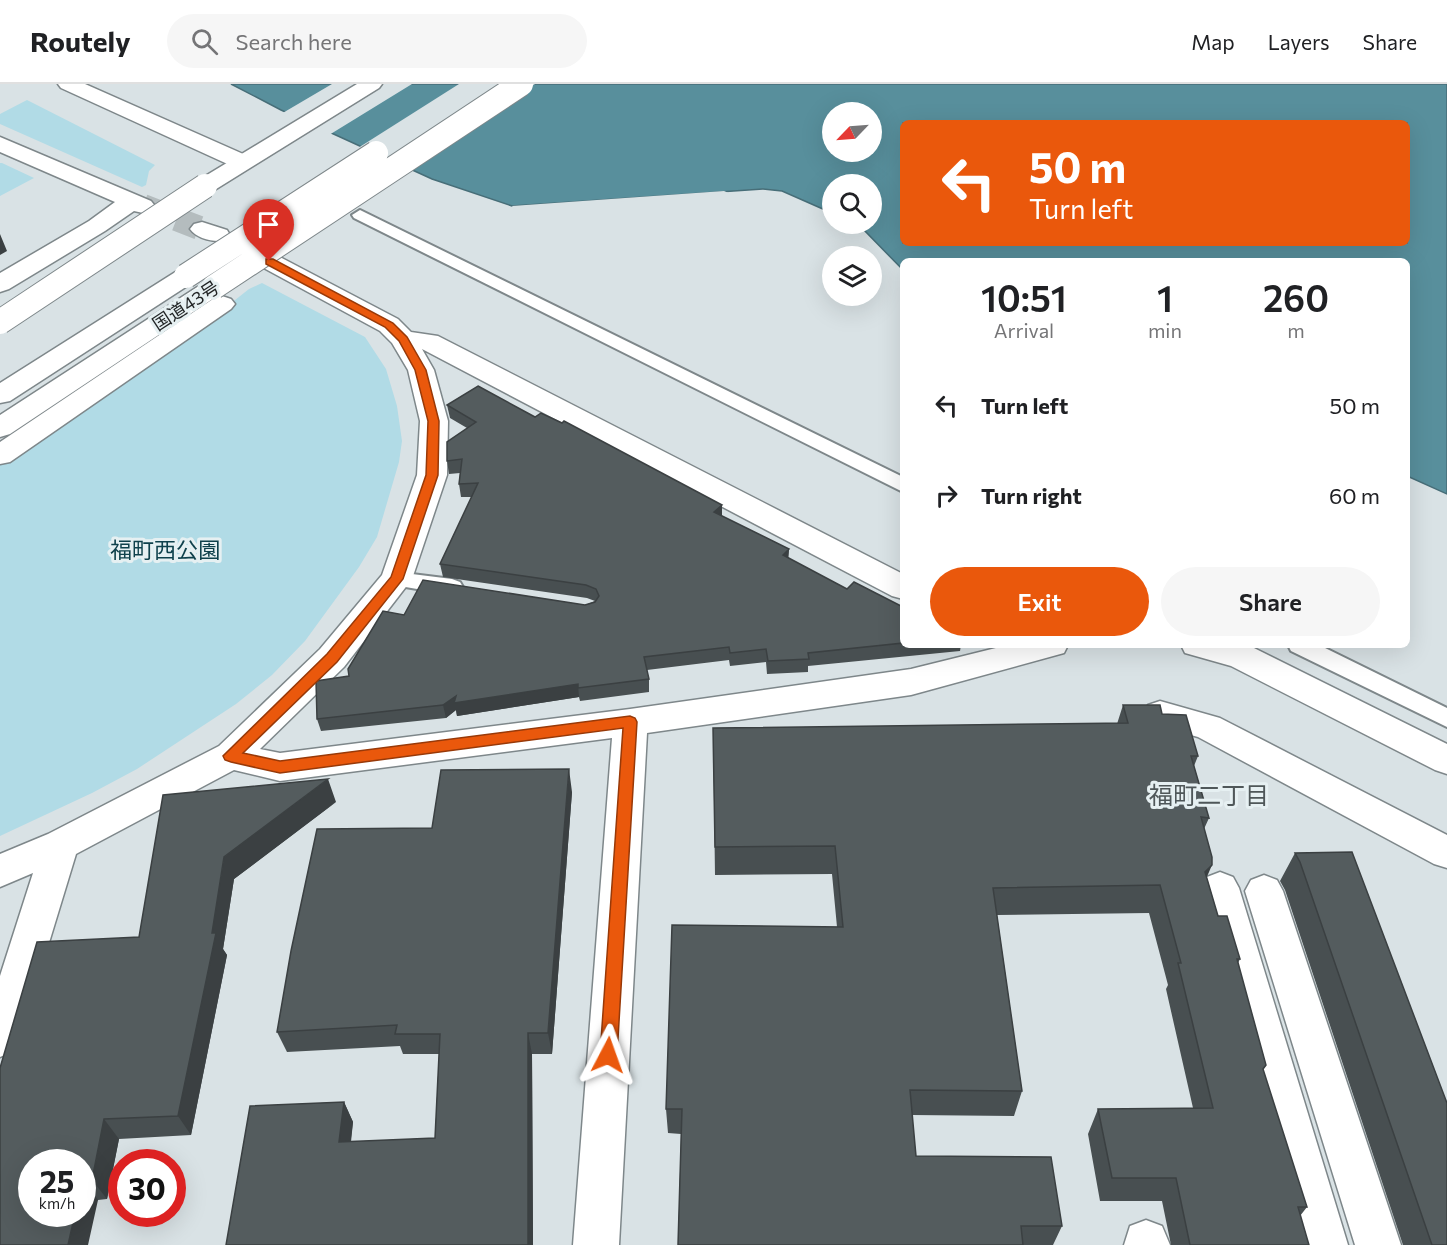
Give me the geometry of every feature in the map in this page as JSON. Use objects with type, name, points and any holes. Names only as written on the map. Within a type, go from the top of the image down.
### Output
[{"type":"main road","points":[[68,84],[242,162]]},
{"type":"main road","points":[[0,322],[242,162],[372,84]]},
{"type":"main road","points":[[446,108],[483,84]]},
{"type":"main road","name":"国道43号","points":[[0,428],[521,84]]},
{"type":"main road","name":"国道43号","points":[[0,395],[399,138]]},
{"type":"main road","points":[[0,144],[137,204],[0,284]]},
{"type":"main road","points":[[0,871],[61,845],[231,756],[332,658],[396,579],[432,475],[434,421],[421,370],[403,339],[389,325],[269,261]]},
{"type":"main road","points":[[0,455],[222,304]]},
{"type":"main road","points":[[403,339],[429,342],[900,586]]},
{"type":"main road","points":[[231,756],[280,767],[630,722],[911,682],[950,673],[1027,648]]},
{"type":"main road","points":[[1229,650],[1447,760]]},
{"type":"main road","points":[[1160,714],[1208,727],[1447,853]]},
{"type":"main road","points":[[596,1245],[630,722]]},
{"type":"main road","points":[[0,1038],[61,845]]},
{"type":"main road","points":[[1220,888],[1325,1245]]},
{"type":"main road","points":[[1264,891],[1378,1245]]},
{"type":"lane","points":[[360,215],[900,485]]},
{"type":"lane","points":[[396,579],[475,591]]},
{"type":"lane","points":[[1305,648],[1447,718]]},
{"type":"green space","points":[[27,100],[155,165],[149,171],[146,185],[142,187],[0,124],[0,114]]},
{"type":"green space","points":[[0,163],[2,163],[34,178],[0,196]]},
{"type":"green space","name":"福町西公園","points":[[262,283],[365,337],[386,369],[397,406],[402,441],[399,462],[377,537],[359,567],[305,641],[272,675],[236,704],[137,769],[0,836],[0,462],[220,312],[249,289]]},
{"type":"shaded area","points":[[231,84],[1447,84],[1447,494],[1410,477],[1410,258],[900,258],[900,267],[868,234],[882,234],[882,174],[822,174],[822,209],[782,191],[763,189],[512,206],[432,179],[281,110]]},
{"type":"pier","points":[[332,84],[412,84],[329,135],[281,114]]},
{"type":"pier","points":[[459,84],[535,84],[406,170],[358,148]]},
{"type":"pier","points":[[724,191],[731,194],[514,209],[512,206]]},
{"type":"building","points":[[478,386],[535,417],[541,413],[562,423],[564,421],[722,505],[714,512],[789,549],[783,555],[847,589],[854,582],[900,605],[900,643],[808,653],[809,659],[768,661],[766,649],[730,653],[729,647],[644,657],[649,679],[578,688],[578,684],[454,703],[456,696],[443,705],[317,719],[316,681],[349,676],[348,669],[383,611],[404,615],[423,580],[585,605],[595,602],[599,596],[596,589],[586,585],[440,564],[478,483],[459,484],[462,459],[447,461],[447,442],[476,422],[447,405]]},
{"type":"building","points":[[1123,705],[1160,705],[1162,714],[1186,715],[1198,756],[1191,756],[1209,818],[1201,817],[1212,857],[1212,865],[1205,872],[1218,916],[1227,916],[1240,959],[1237,959],[1266,1065],[1263,1069],[1307,1207],[1298,1207],[1309,1245],[1190,1245],[1176,1178],[1112,1178],[1098,1109],[1213,1108],[1178,963],[1181,963],[1160,885],[993,888],[1022,1091],[910,1090],[916,1156],[1051,1157],[1062,1226],[1021,1226],[1023,1245],[678,1245],[682,1109],[666,1109],[672,925],[843,927],[835,846],[715,847],[713,728],[1128,723]]},
{"type":"building","points":[[569,769],[548,1033],[528,1033],[528,1245],[226,1245],[250,1106],[344,1102],[339,1142],[435,1138],[440,1034],[395,1034],[397,1025],[277,1032],[291,951],[317,829],[432,828],[441,770]]},
{"type":"building","points":[[328,779],[224,857],[212,933],[216,933],[178,1116],[104,1119],[96,1160],[96,1149],[18,1149],[18,1227],[72,1227],[68,1245],[0,1245],[0,1068],[37,942],[139,937],[163,795]]},
{"type":"building","points":[[1352,852],[1447,1103],[1447,1245],[1432,1245],[1295,853]]},
{"type":"tunnel","points":[[143,206],[202,229]]},
{"type":"district","name":"福町二丁目","points":[[1209,796]]},
{"type":"route","points":[[269,261],[389,325],[403,339],[421,370],[434,421],[432,475],[417,525],[396,579],[332,658],[231,756],[280,767],[630,722],[608,1055]]}]
